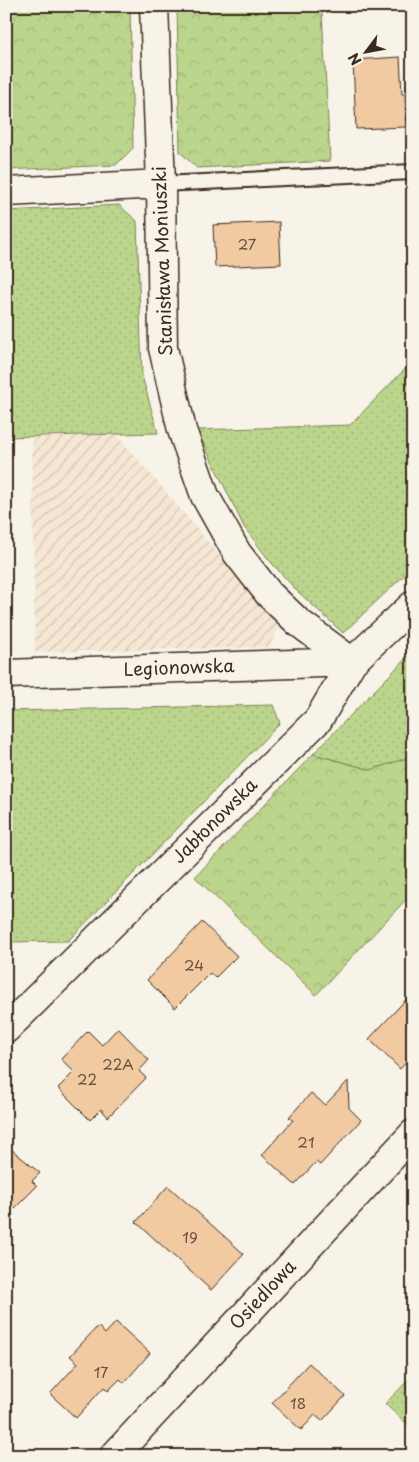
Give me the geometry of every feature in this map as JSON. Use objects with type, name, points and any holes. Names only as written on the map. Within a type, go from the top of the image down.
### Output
[{"type":"street","name":"Stanisława Moniuszki","points":[[154,6],[161,184],[163,348],[182,430],[205,496],[237,553],[269,594],[298,622],[352,662]]},
{"type":"street","points":[[6,192],[161,184]]},
{"type":"street","name":"Jabłonowska","points":[[6,1029],[318,720],[352,662],[413,605]]},
{"type":"street","name":"Legionowska","points":[[6,674],[352,662]]},
{"type":"street","name":"Osiedlowa","points":[[114,1456],[413,1134]]},
{"type":"lane","points":[[161,184],[413,172]]},
{"type":"shaded area","points":[[117,435],[280,626],[269,647],[35,652],[32,437]]},
{"type":"green space","points":[[6,6],[130,6],[133,148],[116,165],[6,170]]},
{"type":"green space","points":[[177,6],[331,6],[331,10],[322,11],[330,161],[197,168],[180,152]]},
{"type":"green space","points":[[119,205],[137,221],[142,376],[158,433],[7,437],[6,211]]},
{"type":"green space","points":[[413,361],[413,567],[343,633],[296,590],[269,560],[244,527],[197,430],[350,425]]},
{"type":"green space","points":[[413,651],[413,756],[371,770],[313,754]]},
{"type":"green space","points":[[273,705],[280,723],[68,941],[6,942],[6,711]]},
{"type":"green space","points":[[313,754],[371,770],[413,756],[413,892],[316,995],[195,877]]},
{"type":"green space","points":[[413,1375],[413,1429],[385,1404]]},
{"type":"building","points":[[400,57],[402,94],[405,94],[406,127],[356,129],[353,60]]},
{"type":"building","points":[[279,222],[281,264],[215,267],[213,225]]},
{"type":"building","points":[[202,922],[237,956],[215,978],[210,973],[175,1008],[147,980]]},
{"type":"building","points":[[413,992],[413,1055],[400,1069],[369,1039]]},
{"type":"building","points":[[118,1028],[149,1060],[139,1071],[146,1078],[108,1117],[101,1109],[90,1120],[58,1088],[74,1072],[61,1059],[88,1031],[102,1045]]},
{"type":"building","points":[[348,1081],[349,1108],[361,1120],[320,1165],[316,1162],[295,1185],[262,1155],[293,1120],[289,1117],[311,1093],[325,1105]]},
{"type":"building","points":[[6,1145],[40,1173],[32,1181],[37,1186],[6,1217]]},
{"type":"building","points":[[168,1186],[244,1254],[211,1290],[136,1222]]},
{"type":"building","points":[[116,1322],[150,1353],[124,1383],[120,1379],[108,1391],[104,1387],[76,1418],[50,1394],[78,1363],[70,1356],[98,1326],[105,1334]]},
{"type":"building","points":[[309,1363],[345,1396],[322,1421],[315,1415],[301,1430],[272,1403]]}]
